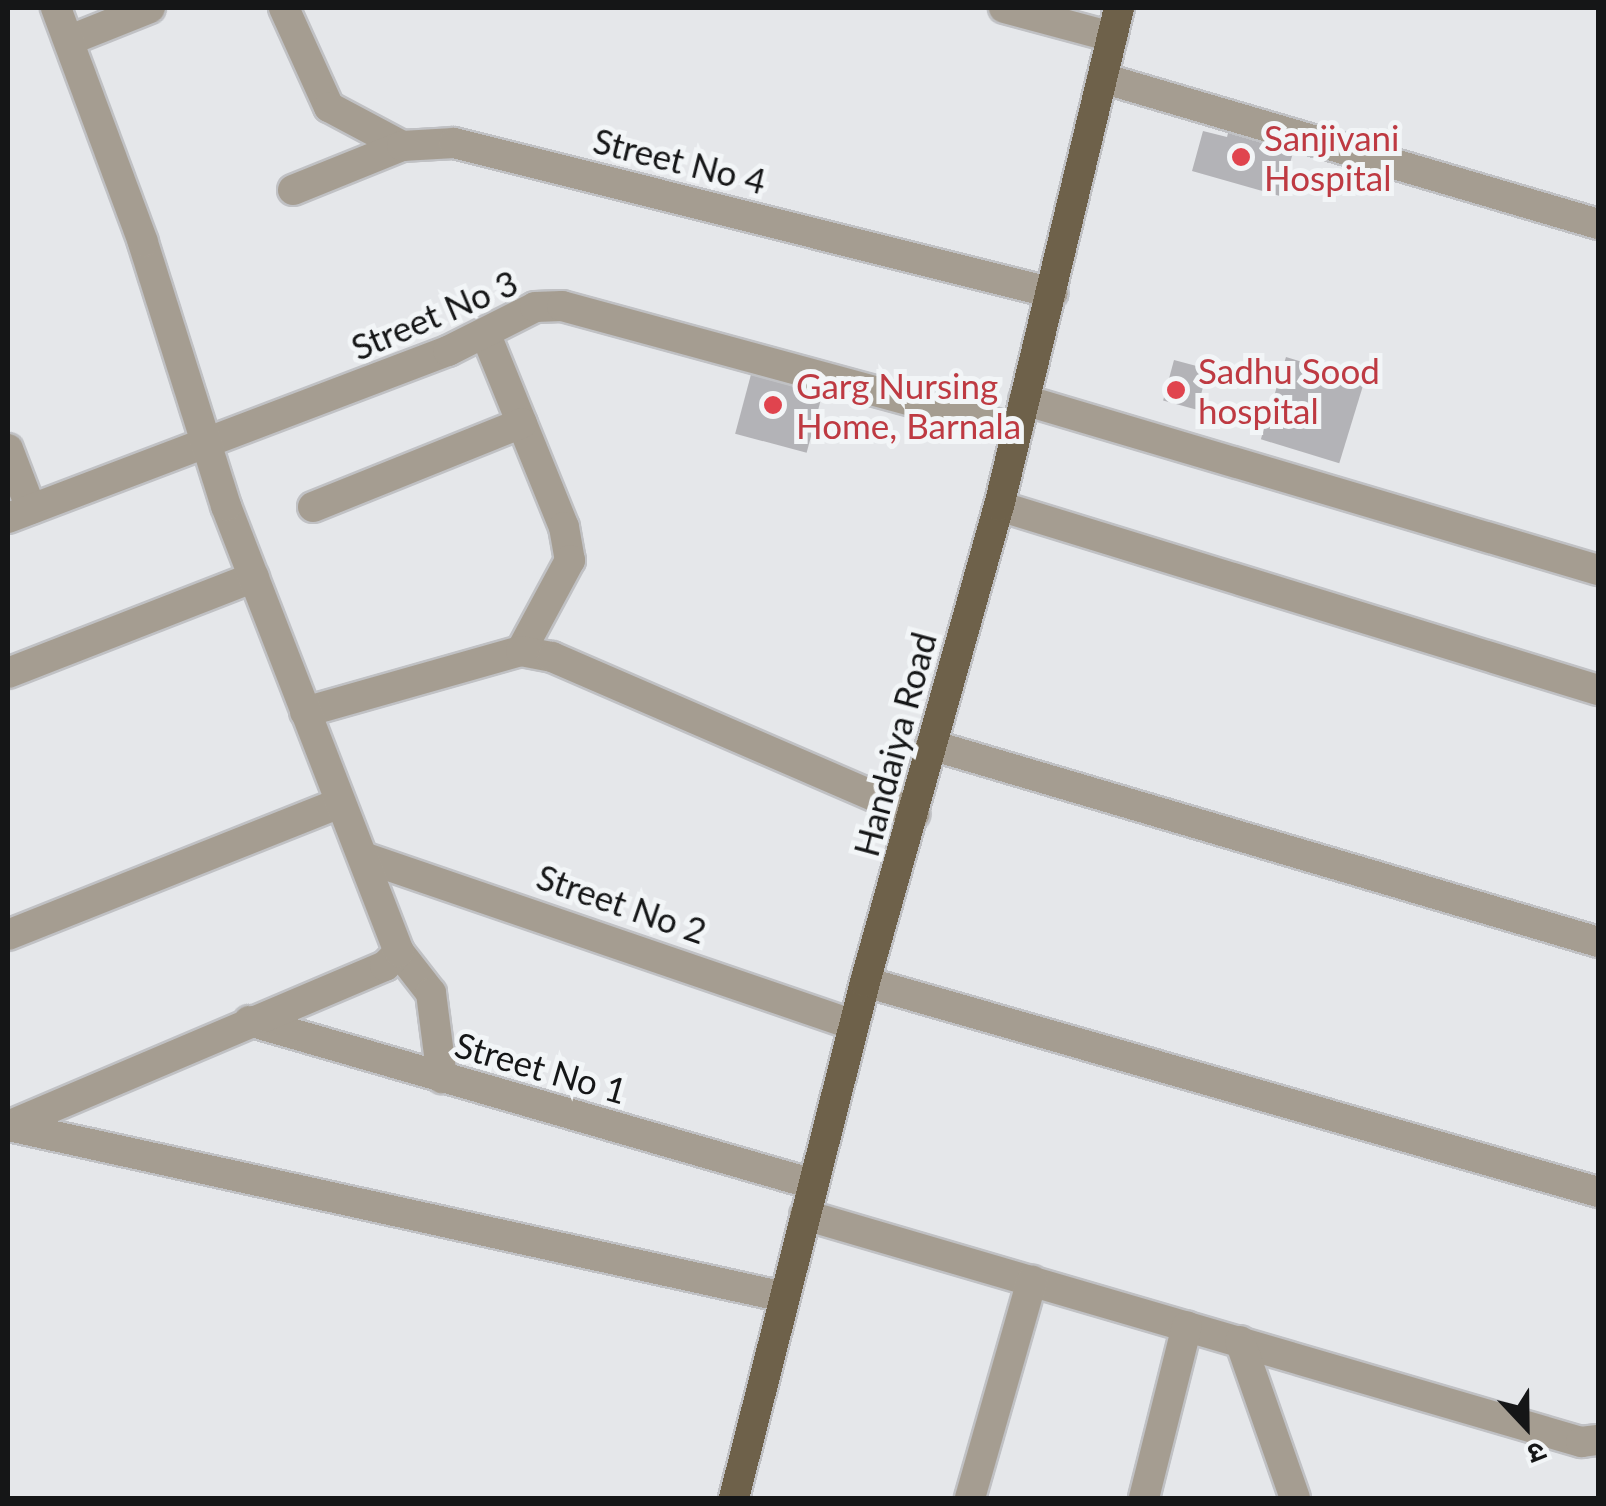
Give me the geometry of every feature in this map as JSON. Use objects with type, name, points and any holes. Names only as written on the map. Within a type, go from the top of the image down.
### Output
[{"type":"main road","name":"Handaiya Road","points":[[734,1498],[865,982],[999,506],[1116,22]]},
{"type":"street","points":[[56,8],[206,447],[305,712],[399,952],[431,993],[442,1078]]},
{"type":"street","points":[[70,40],[150,8]]},
{"type":"street","points":[[284,8],[329,108],[402,146]]},
{"type":"street","points":[[1004,8],[1116,22]]},
{"type":"street","points":[[1102,78],[1598,224]]},
{"type":"street","name":"Street No 4","points":[[293,190],[402,146],[454,142],[1053,293]]},
{"type":"street","name":"Street No 3","points":[[19,513],[206,447],[486,334],[534,307],[562,306],[1020,415],[1598,570]]},
{"type":"street","points":[[486,334],[522,422],[570,560],[521,651]]},
{"type":"street","points":[[313,507],[522,422]]},
{"type":"street","points":[[8,450],[19,513]]},
{"type":"street","points":[[999,506],[1598,690]]},
{"type":"street","points":[[8,673],[254,577]]},
{"type":"street","points":[[305,712],[521,651],[914,814]]},
{"type":"street","points":[[931,745],[1598,942]]},
{"type":"street","points":[[8,936],[340,802]]},
{"type":"street","name":"Street No 2","points":[[363,857],[854,1024]]},
{"type":"street","points":[[8,1126],[384,966],[399,952]]},
{"type":"street","points":[[865,982],[1598,1192]]},
{"type":"street","name":"Street No 1","points":[[250,1021],[814,1184]]},
{"type":"street","points":[[8,1126],[784,1298]]},
{"type":"street","points":[[805,1215],[1581,1442],[1598,1440]]},
{"type":"street","points":[[970,1498],[1032,1281]]},
{"type":"street","points":[[1144,1498],[1187,1326]]},
{"type":"street","points":[[1240,1341],[1295,1498]]},
{"type":"building","points":[[1230,125],[1296,143],[1280,196],[1192,171],[1203,131],[1227,137]]},
{"type":"building","points":[[1286,357],[1364,381],[1339,463],[1261,439]]},
{"type":"building","points":[[1174,360],[1208,369],[1197,410],[1163,401]]},
{"type":"building","points":[[753,367],[824,386],[807,453],[735,434]]},
{"type":"place","name":"Sanjivani Hospital","points":[[1241,157]]},
{"type":"place","name":"Sadhu Sood hospital","points":[[1176,390]]},
{"type":"place","name":"Garg Nursing Home, Barnala","points":[[773,405]]}]
